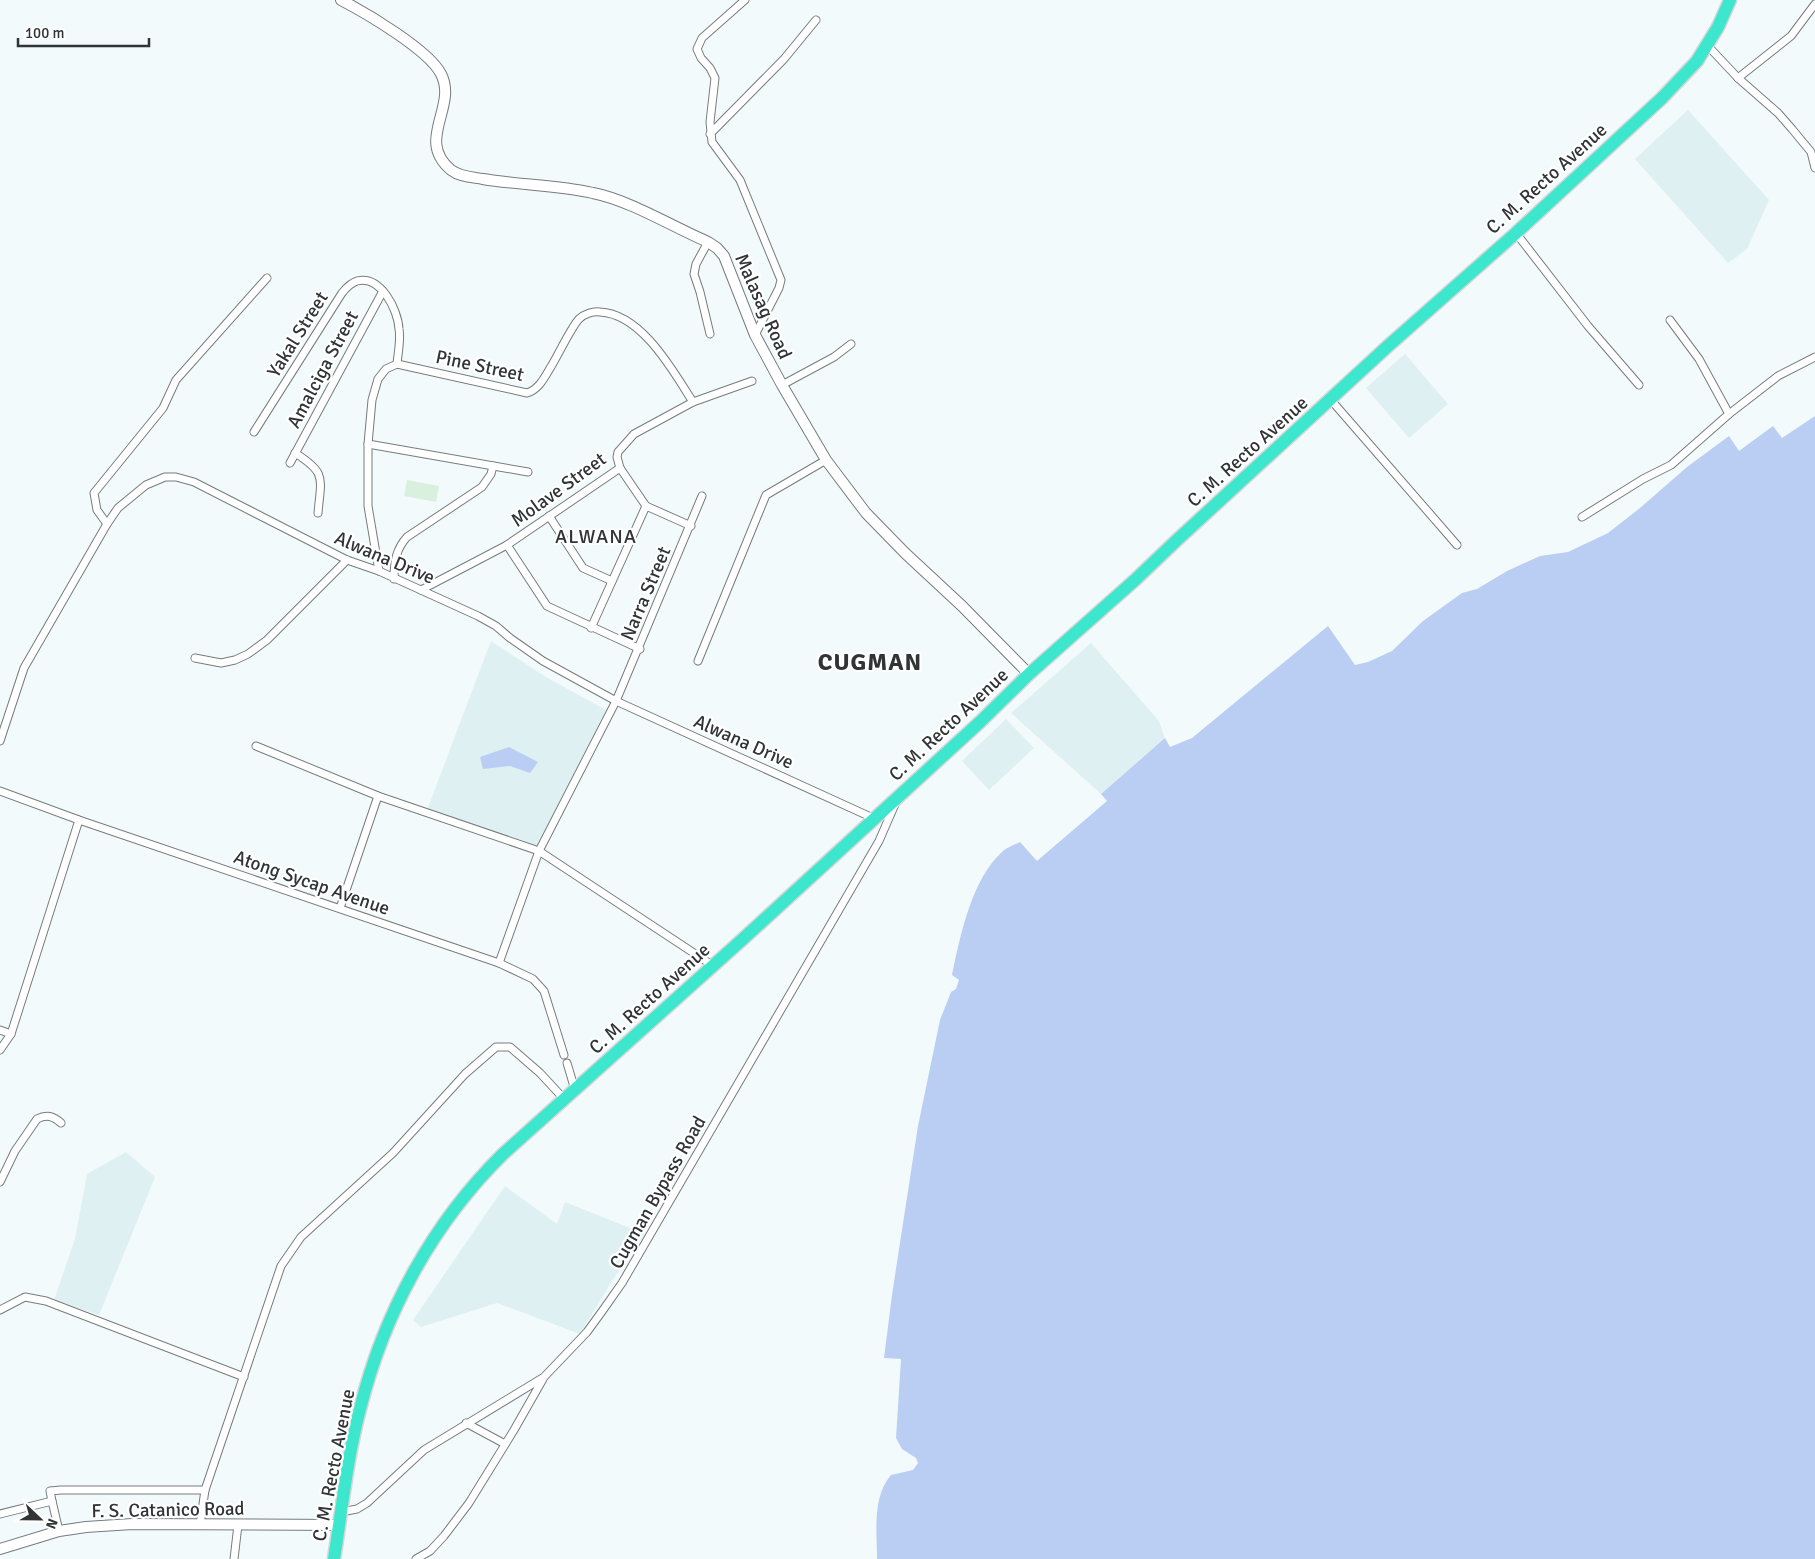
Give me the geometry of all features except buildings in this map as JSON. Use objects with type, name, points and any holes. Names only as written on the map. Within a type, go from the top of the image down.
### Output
[{"type":"highway","name":"C. M. Recto Avenue","points":[[334,1559],[353,1437],[367,1382],[390,1320],[410,1278],[454,1209],[469,1191],[503,1154],[565,1100],[980,722],[1029,674],[1135,580],[1388,346],[1516,233],[1662,98],[1697,61],[1718,27],[1730,1]]},
{"type":"street","name":"Malasag Road","points":[[341,0],[364,12],[417,49],[429,58],[437,68],[445,88],[443,108],[435,140],[440,159],[452,171],[459,175],[594,193],[632,207],[717,248],[724,256],[755,335],[826,460],[866,513],[1029,674]]},
{"type":"street","points":[[745,0],[702,38],[697,49],[715,78],[710,134],[712,142],[740,180],[781,280],[779,288],[755,335]]},
{"type":"street","points":[[1738,78],[1792,36],[1815,4]]},
{"type":"street","points":[[710,134],[784,59],[816,20]]},
{"type":"street","points":[[1708,45],[1738,78],[1778,113],[1813,153],[1815,168]]},
{"type":"street","points":[[1516,233],[1588,326],[1639,385]]},
{"type":"street","points":[[708,242],[696,264],[694,274],[710,334]]},
{"type":"street","points":[[107,524],[97,510],[94,493],[163,408],[176,380],[266,278]]},
{"type":"street","name":"Yakal Street","points":[[254,432],[342,293],[358,281],[365,281],[383,290]]},
{"type":"street","points":[[379,571],[368,506],[368,444],[372,400],[378,379],[386,369],[397,364],[399,328],[393,305],[383,290]]},
{"type":"street","name":"Amalciga Street","points":[[290,463],[383,290]]},
{"type":"street","name":"Pine Street","points":[[397,364],[527,393],[539,387],[578,319],[594,312],[605,312],[615,314],[623,319],[646,338],[663,356],[693,402]]},
{"type":"street","points":[[1670,320],[1699,359],[1729,414]]},
{"type":"street","points":[[782,385],[834,357],[851,344]]},
{"type":"street","points":[[1582,517],[1643,479],[1671,465],[1729,414],[1778,376],[1815,357]]},
{"type":"street","name":"Molave Street","points":[[421,590],[508,545],[620,468],[617,457],[618,452],[634,434],[693,402],[752,381]]},
{"type":"street","points":[[1331,400],[1457,545]]},
{"type":"street","points":[[368,444],[528,472]]},
{"type":"street","points":[[295,453],[311,463],[318,471],[321,487],[318,513]]},
{"type":"street","points":[[698,661],[766,495],[826,460]]},
{"type":"street","points":[[394,579],[396,557],[401,544],[407,536],[482,487],[491,474],[493,466]]},
{"type":"street","points":[[620,468],[646,506],[690,526]]},
{"type":"street","name":"Alwana Drive","points":[[0,741],[24,668],[107,524],[118,508],[146,485],[165,477],[176,477],[194,482],[220,494],[347,560],[379,571],[496,626],[543,661],[616,702],[873,818]]},
{"type":"street","name":"Narra Street","points":[[499,963],[539,851],[616,702],[640,649],[702,496]]},
{"type":"street","points":[[591,628],[646,506]]},
{"type":"street","points":[[549,516],[583,568],[612,581]]},
{"type":"street","points":[[508,545],[547,606],[591,628],[640,649]]},
{"type":"street","points":[[195,658],[220,663],[235,660],[248,654],[267,640],[347,560]]},
{"type":"street","points":[[256,746],[378,796],[539,851],[712,966]]},
{"type":"street","name":"Atong Sycap Avenue","points":[[0,791],[79,820],[499,963],[525,974],[539,984],[544,991],[564,1054]]},
{"type":"street","name":"Cugman Bypass Road","points":[[340,1518],[367,1503],[424,1450],[544,1377],[586,1332],[622,1283],[879,841],[899,795]]},
{"type":"street","points":[[340,908],[378,796]]},
{"type":"street","points":[[0,1050],[11,1034],[79,820]]},
{"type":"street","points":[[0,1030],[11,1034]]},
{"type":"street","points":[[200,1525],[205,1490],[281,1266],[301,1237],[393,1153],[465,1074],[496,1047],[510,1047],[540,1073],[565,1100]]},
{"type":"street","points":[[567,1063],[575,1090]]},
{"type":"street","points":[[0,1182],[15,1151],[37,1119],[43,1116],[51,1116],[61,1123]]},
{"type":"street","points":[[0,1310],[25,1297],[46,1301],[244,1377]]},
{"type":"street","points":[[416,1559],[430,1551],[454,1523],[505,1444],[544,1377]]},
{"type":"street","points":[[466,1423],[505,1444]]},
{"type":"street","points":[[59,1531],[50,1491],[205,1490]]},
{"type":"street","points":[[0,1514],[52,1501]]},
{"type":"street","name":"F. S. Catanico Road","points":[[0,1549],[59,1531],[132,1524],[238,1525],[340,1518]]},
{"type":"street","points":[[234,1559],[238,1525]]},
{"type":"shaded area","points":[[1688,110],[1769,200],[1747,249],[1728,263],[1635,159]]},
{"type":"shaded area","points":[[1405,354],[1448,404],[1409,438],[1366,388]]},
{"type":"shaded area","points":[[491,641],[546,677],[606,710],[537,846],[427,810]]},
{"type":"shaded area","points":[[1091,643],[1159,721],[1165,738],[1101,794],[1011,713]]},
{"type":"shaded area","points":[[1006,719],[1034,748],[989,790],[962,761]]},
{"type":"shaded area","points":[[126,1152],[155,1177],[99,1315],[54,1300],[75,1239],[87,1174]]},
{"type":"shaded area","points":[[505,1186],[557,1224],[565,1202],[645,1234],[612,1281],[580,1334],[497,1303],[421,1327],[413,1320]]},
{"type":"green space","points":[[407,480],[439,486],[436,502],[404,496]]},
{"type":"water","points":[[1815,416],[1815,1559],[877,1559],[876,1526],[881,1493],[891,1475],[913,1470],[918,1463],[916,1458],[902,1449],[896,1438],[901,1359],[884,1358],[918,1126],[940,1020],[951,992],[956,989],[959,980],[952,975],[963,926],[975,892],[992,862],[1009,847],[1020,842],[1037,861],[1107,801],[1101,794],[1165,738],[1170,747],[1192,738],[1328,626],[1355,665],[1368,662],[1392,651],[1423,621],[1462,593],[1477,589],[1507,571],[1540,556],[1568,552],[1608,533],[1687,467],[1729,436],[1739,451],[1773,426],[1782,438]]},
{"type":"water","points":[[509,747],[538,762],[530,773],[510,766],[483,769],[480,757]]},
{"type":"district","name":"ALWANA","points":[[596,536]]},
{"type":"district","name":"CUGMAN","points":[[870,662]]}]
